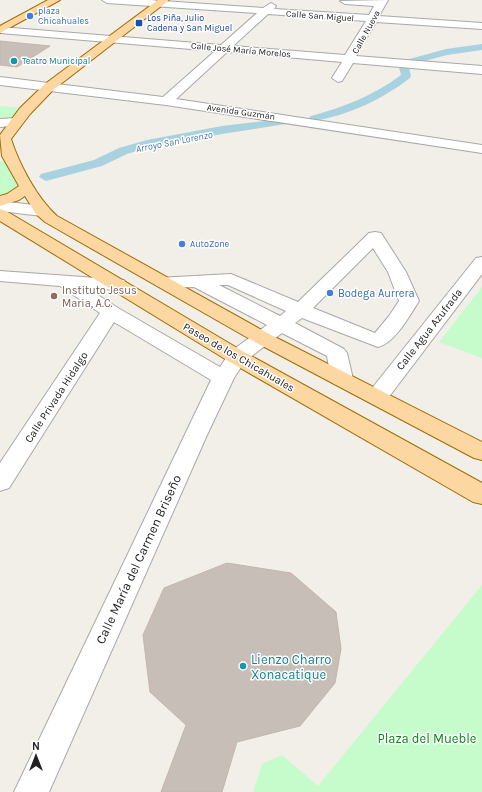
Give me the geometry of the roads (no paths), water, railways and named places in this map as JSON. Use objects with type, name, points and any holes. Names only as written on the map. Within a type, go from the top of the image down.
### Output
[{"type":"main road","points":[[0,30],[55,0]]},
{"type":"main road","points":[[161,2],[49,87],[16,122],[4,139],[9,156],[23,178],[26,188],[46,215],[164,282],[272,332],[342,379],[482,452]]},
{"type":"main road","points":[[0,201],[13,198],[26,188]]},
{"type":"main road","name":"Paseo de los Chicahuales","points":[[0,214],[117,284],[230,367],[482,495]]},
{"type":"main road","points":[[21,226],[25,221],[46,215]]},
{"type":"street","name":"Calle San Miguel","points":[[107,0],[161,2],[265,12],[482,26]]},
{"type":"street","points":[[166,101],[278,0]]},
{"type":"street","name":"Calle Nueva","points":[[338,78],[351,59],[382,2],[345,1]]},
{"type":"street","name":"Calle José María Morelos","points":[[0,30],[482,70]]},
{"type":"street","name":"Avenida Guzmán","points":[[0,81],[166,101],[482,149]]},
{"type":"street","points":[[0,123],[16,122]]},
{"type":"street","points":[[0,206],[46,215]]},
{"type":"street","name":"Calle María del Carmen Briseño","points":[[31,792],[194,436],[230,367],[300,310],[375,237],[397,272],[409,300],[397,320],[378,341],[300,310]]},
{"type":"street","name":"Calle Agua Azufrada","points":[[377,397],[482,262]]},
{"type":"street","points":[[0,276],[117,284]]},
{"type":"street","points":[[164,282],[231,279],[300,310]]},
{"type":"street","name":"Paseo de los Chicahuales","points":[[64,280],[111,312],[230,367]]},
{"type":"street","points":[[197,281],[272,332]]},
{"type":"street","name":"Calle Privada Hidalgo","points":[[0,482],[111,312]]},
{"type":"waterway","name":"Arroyo San Lorenzo","points":[[410,62],[446,52],[482,47]]},
{"type":"waterway","name":"Arroyo San Lorenzo","points":[[315,118],[327,116],[351,108],[385,91],[406,76],[404,67]]},
{"type":"waterway","name":"Arroyo San Lorenzo","points":[[46,177],[98,163],[123,151],[147,144],[222,130],[282,122]]},
{"type":"place","name":"plaza Chicahuales","points":[[30,16]]},
{"type":"place","name":"Los Piña, Julio Cadena y San Miguel","points":[[139,23]]},
{"type":"place","name":"Teatro Municipal","points":[[14,61]]},
{"type":"place","name":"AutoZone","points":[[182,244]]},
{"type":"place","name":"Bodega Aurrera","points":[[330,293]]},
{"type":"place","name":"Instituto Jesus Maria, A.C.","points":[[54,296]]},
{"type":"place","name":"Lienzo Charro Xonacatique","points":[[243,666]]},
{"type":"park label","name":"Plaza del Mueble","points":[[427,738]]}]
